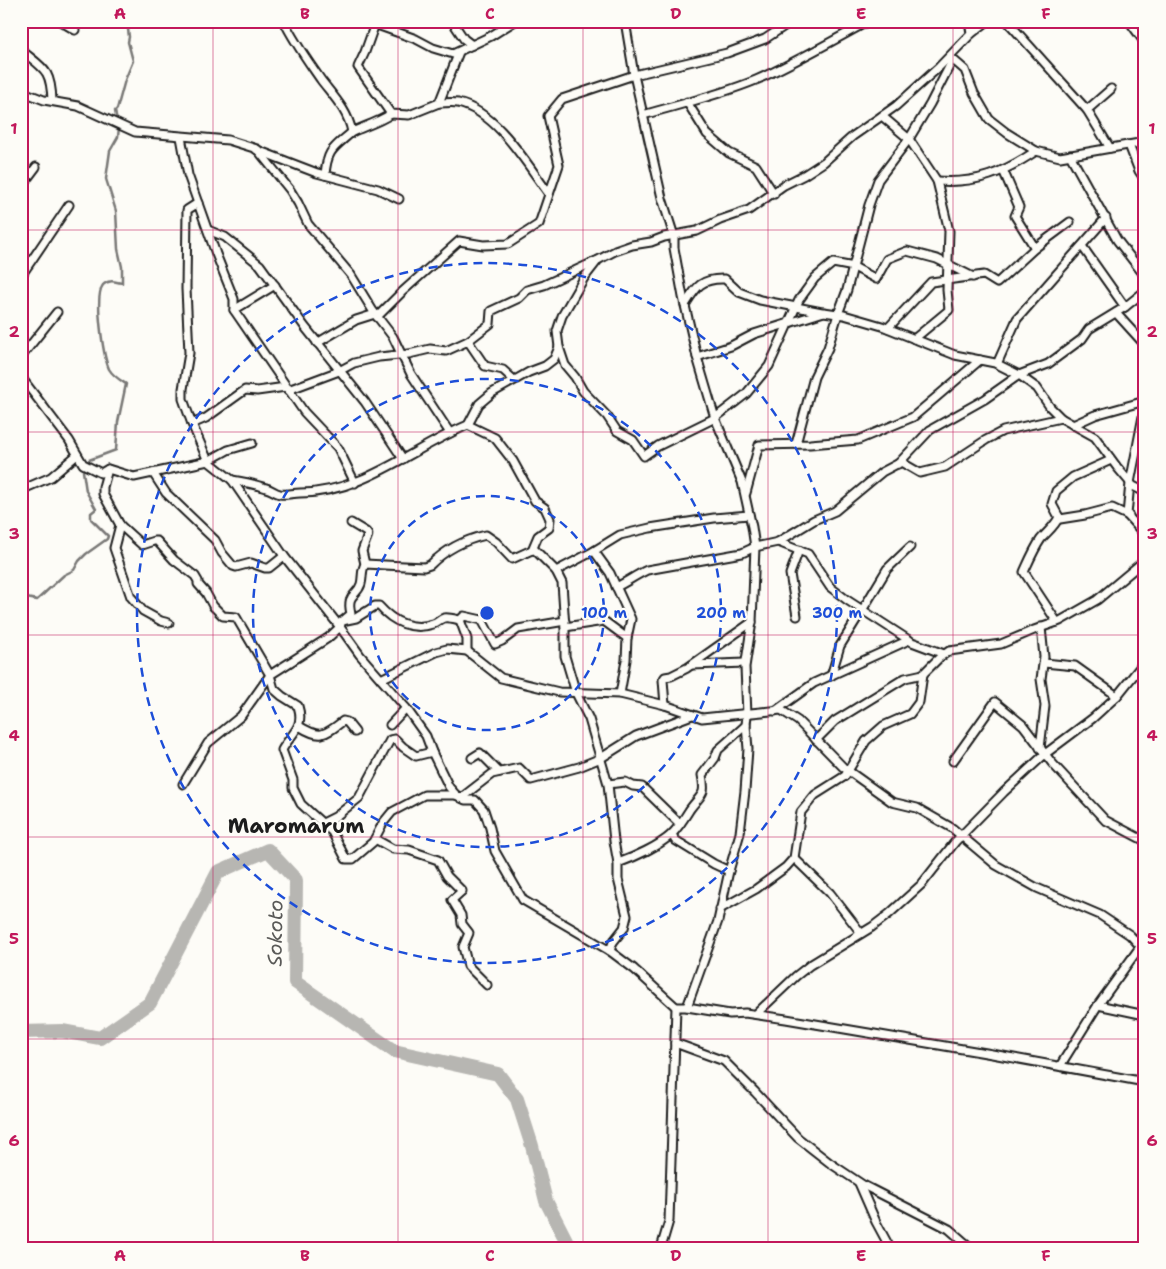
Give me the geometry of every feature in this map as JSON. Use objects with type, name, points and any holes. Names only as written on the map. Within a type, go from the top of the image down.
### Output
[{"type":"street","points":[[60,21],[75,30]]},
{"type":"street","points":[[284,21],[308,62],[328,90],[340,102],[349,119],[352,132]]},
{"type":"street","points":[[366,21],[376,23],[433,48],[453,54],[491,36],[515,21]]},
{"type":"street","points":[[452,21],[464,39],[472,45]]},
{"type":"street","points":[[626,21],[634,75],[662,198],[674,236],[675,252],[696,357],[715,418],[742,482],[755,547],[752,622],[745,663],[748,749],[740,834],[720,909],[687,1007]]},
{"type":"street","points":[[317,343],[356,320],[376,316],[459,241],[483,245],[508,244],[539,224],[559,165],[548,116],[562,99],[634,75],[727,53],[765,39],[792,21]]},
{"type":"street","points":[[643,115],[755,80],[806,56],[869,21]]},
{"type":"street","points":[[969,21],[971,34]]},
{"type":"street","points":[[192,424],[206,418],[245,390],[257,392],[287,389],[339,371],[354,363],[379,357],[402,355],[430,349],[446,351],[468,341],[490,324],[491,312],[520,298],[527,290],[544,285],[615,251],[632,245],[651,242],[664,236],[697,231],[720,220],[750,210],[824,162],[854,136],[896,106],[950,57],[971,34],[988,21]]},
{"type":"street","points":[[1006,21],[1087,110],[1110,148]]},
{"type":"street","points":[[1129,21],[1145,43]]},
{"type":"street","points":[[376,23],[358,67],[391,114]]},
{"type":"street","points":[[21,50],[50,76],[52,101]]},
{"type":"street","points":[[439,103],[459,52]]},
{"type":"street","points":[[796,444],[814,377],[828,348],[854,267],[869,205],[878,180],[909,139],[930,104],[950,65],[950,57]]},
{"type":"street","points":[[950,57],[965,70],[974,94],[989,119],[1006,133],[1036,152],[1060,157],[1145,142]]},
{"type":"street","points":[[1087,110],[1111,89]]},
{"type":"street","points":[[21,91],[44,100],[78,106],[135,132],[228,140],[324,175],[378,189],[399,200]]},
{"type":"street","points":[[687,102],[708,134],[730,153],[756,166],[774,194]]},
{"type":"street","points":[[324,175],[326,161],[333,148],[352,132],[380,121],[391,114],[409,115],[439,103],[457,103],[478,111],[504,134],[549,194]]},
{"type":"street","points":[[882,116],[909,139],[937,181],[949,231],[949,310],[914,339]]},
{"type":"street","points":[[349,119],[369,125]]},
{"type":"street","points":[[182,137],[181,141],[188,175],[234,300],[234,310],[304,412],[338,448],[355,483]]},
{"type":"street","points":[[1129,145],[1139,171],[1145,180]]},
{"type":"street","points":[[257,149],[290,190],[312,230],[351,275],[376,316],[393,337],[411,374],[450,433]]},
{"type":"street","points":[[937,181],[976,180],[1003,170],[1036,152]]},
{"type":"street","points":[[1070,155],[1117,240],[1145,276]]},
{"type":"street","points":[[21,187],[36,167]]},
{"type":"street","points":[[1003,170],[1019,206],[1015,216],[1034,248]]},
{"type":"street","points":[[198,203],[187,210],[186,317],[189,354],[182,389],[182,399],[208,461],[232,480],[284,556],[341,624],[360,655],[406,708],[426,736],[449,787],[458,797]]},
{"type":"street","points":[[21,276],[69,205]]},
{"type":"street","points":[[997,364],[1017,318],[1106,218]]},
{"type":"street","points":[[888,328],[930,282],[984,275],[997,283],[1034,248],[1070,222]]},
{"type":"street","points":[[208,230],[225,237],[260,265],[317,343],[365,402],[404,459]]},
{"type":"street","points":[[1082,246],[1125,307]]},
{"type":"street","points":[[598,260],[584,278],[562,316],[558,331],[559,347],[564,365],[575,377],[583,391],[607,416],[617,431],[633,440],[644,456],[658,446],[715,418],[746,394],[769,366],[796,306],[815,278],[833,263],[854,267],[876,279],[887,259],[907,251],[937,259],[973,276]]},
{"type":"street","points":[[685,305],[696,286],[714,278],[725,279],[739,292],[760,300],[838,314],[888,328],[955,355],[997,364],[1019,375],[1037,388],[1050,407],[1061,418],[1095,437],[1130,483],[1145,492]]},
{"type":"street","points":[[234,310],[275,285]]},
{"type":"street","points":[[898,464],[930,430],[985,399],[1019,375],[1048,364],[1082,339],[1089,329],[1125,307],[1145,291]]},
{"type":"street","points":[[21,357],[57,312]]},
{"type":"street","points":[[696,357],[731,346],[754,334],[822,312]]},
{"type":"street","points":[[1116,313],[1145,345]]},
{"type":"street","points":[[468,341],[485,366],[502,370],[514,380]]},
{"type":"street","points":[[232,480],[265,487],[280,494],[315,493],[355,483],[468,425],[479,404],[492,393],[514,380],[545,366],[554,359],[559,347]]},
{"type":"street","points":[[745,496],[758,445],[858,440],[913,417],[980,360]]},
{"type":"street","points":[[21,377],[68,440],[83,464],[101,472],[108,469],[134,477],[153,474],[208,461],[228,450],[252,443]]},
{"type":"street","points":[[1073,425],[1095,415],[1145,401]]},
{"type":"street","points":[[1145,406],[1130,483],[1127,515],[1145,536]]},
{"type":"street","points":[[616,587],[647,570],[742,553],[755,547],[778,542],[799,528],[843,506],[868,482],[901,462],[920,473],[945,467],[1003,431],[1061,418]]},
{"type":"street","points":[[365,564],[424,567],[430,565],[455,545],[486,535],[496,542],[512,559],[532,550],[538,536],[549,528],[550,519],[545,508],[535,501],[513,460],[495,438],[468,425]]},
{"type":"street","points":[[21,490],[51,478],[77,455]]},
{"type":"street","points":[[1111,460],[1073,477],[1056,491],[1052,504],[1060,519],[1112,508],[1129,516]]},
{"type":"street","points":[[108,469],[103,494],[120,526],[142,546],[157,541],[174,560],[195,576],[198,584],[206,593],[213,606],[223,616],[236,617],[270,674],[274,689],[298,706],[299,726],[282,750],[296,795],[301,804],[332,832],[346,859],[353,859],[375,839],[383,823],[392,812],[424,795],[475,800],[484,810],[495,851],[523,900],[610,951],[634,969],[676,1007],[730,1014],[756,1014],[1145,1082]]},
{"type":"street","points":[[153,474],[166,493],[215,540],[233,566],[251,563],[269,568],[284,556]]},
{"type":"street","points":[[556,571],[594,552],[620,535],[714,518],[749,515]]},
{"type":"street","points":[[1057,622],[1024,572],[1042,538],[1056,525],[1059,517]]},
{"type":"street","points":[[184,784],[208,744],[241,716],[270,674],[328,638],[350,614],[351,599],[361,584],[362,568],[365,564],[362,551],[368,535],[351,523]]},
{"type":"street","points":[[120,526],[114,548],[131,598],[143,611],[161,621],[169,623]]},
{"type":"street","points":[[778,542],[808,554],[830,587],[862,610],[909,640],[944,654]]},
{"type":"street","points":[[831,676],[840,646],[887,569],[910,547]]},
{"type":"street","points":[[532,550],[534,549],[556,571],[562,583],[565,656],[569,674],[589,719],[608,784],[618,863],[618,879],[627,916],[624,928],[613,942],[610,951]]},
{"type":"street","points":[[797,616],[790,574],[799,550]]},
{"type":"street","points":[[594,552],[610,573],[631,619],[626,638],[626,660],[620,694]]},
{"type":"street","points":[[816,740],[835,721],[905,678],[923,674],[949,651],[1001,644],[1057,622],[1097,600],[1145,560]]},
{"type":"street","points":[[341,624],[356,618],[375,606],[379,606],[404,624],[414,627],[433,624],[445,618],[460,620],[464,616],[482,620],[496,644],[502,642],[518,629],[604,621],[626,638]]},
{"type":"street","points":[[460,620],[467,639],[467,651]]},
{"type":"street","points":[[665,705],[663,680],[665,677],[671,676],[691,665],[752,622]]},
{"type":"street","points":[[1041,628],[1044,657],[1041,679],[1045,706],[1043,751]]},
{"type":"street","points":[[775,711],[814,683],[909,640]]},
{"type":"street","points":[[381,679],[436,652],[447,649],[467,651],[501,678],[559,692],[620,694],[665,705],[702,718],[747,715],[781,710],[798,722],[849,771],[892,802],[917,808],[952,828],[996,865],[1037,888],[1100,915],[1130,934],[1143,945],[1098,1005],[1060,1066]]},
{"type":"street","points":[[756,1014],[796,976],[814,962],[890,914],[922,884],[961,836],[1043,751],[1093,718],[1117,696],[1145,661]]},
{"type":"street","points":[[691,665],[745,663]]},
{"type":"street","points":[[1044,663],[1075,666],[1117,696]]},
{"type":"street","points":[[720,909],[756,889],[786,867],[794,858],[801,812],[815,794],[846,776],[866,741],[883,726],[910,714],[919,702],[923,674]]},
{"type":"street","points":[[953,761],[995,702],[1023,725],[1043,751],[1105,820],[1145,841]]},
{"type":"street","points":[[390,725],[406,708]]},
{"type":"street","points":[[458,797],[492,774],[499,772],[518,768],[531,780],[579,767],[601,758],[636,736],[692,714]]},
{"type":"street","points":[[299,726],[313,734],[324,734],[343,722],[347,722],[355,732]]},
{"type":"street","points":[[618,863],[642,854],[672,834],[692,806],[702,796],[704,787],[702,774],[715,758],[718,750],[746,725]]},
{"type":"street","points":[[321,824],[335,817],[359,798],[390,740],[395,739],[416,756],[432,752]]},
{"type":"street","points":[[472,758],[480,753],[499,772]]},
{"type":"street","points":[[608,784],[625,782],[633,786],[642,787],[680,824]]},
{"type":"street","points":[[672,834],[675,840],[729,871]]},
{"type":"street","points":[[375,839],[393,849],[409,850],[438,860],[447,876],[462,891],[452,900],[462,915],[462,924],[468,933],[463,947],[468,966],[487,985]]},
{"type":"street","points":[[794,858],[830,893],[861,933]]},
{"type":"street","points":[[1098,1005],[1145,1015]]},
{"type":"street","points":[[661,1248],[668,1221],[676,1007]]},
{"type":"street","points":[[675,1042],[724,1061],[798,1138],[830,1163],[858,1182],[950,1229],[971,1248]]},
{"type":"street","points":[[858,1182],[890,1248]]},
{"type":"waterway","points":[[117,122],[115,111],[133,61],[128,42],[127,21]]},
{"type":"waterway","points":[[21,597],[37,600],[64,575],[74,570],[79,561],[107,539],[108,536],[91,519],[91,513],[96,509],[86,491],[83,471],[89,460],[116,450],[118,422],[126,384],[109,369],[102,339],[99,313],[100,291],[103,285],[110,281],[122,283],[116,211],[106,179],[110,151],[118,137],[119,127]]},
{"type":"waterway","name":"Sokoto","points":[[21,1032],[62,1031],[100,1038],[150,1003],[218,872],[268,850],[296,880],[295,982],[394,1051],[498,1074],[517,1099],[532,1146],[546,1201],[570,1248]]},
{"type":"district","name":"Maromarum","points":[[296,826]]}]
